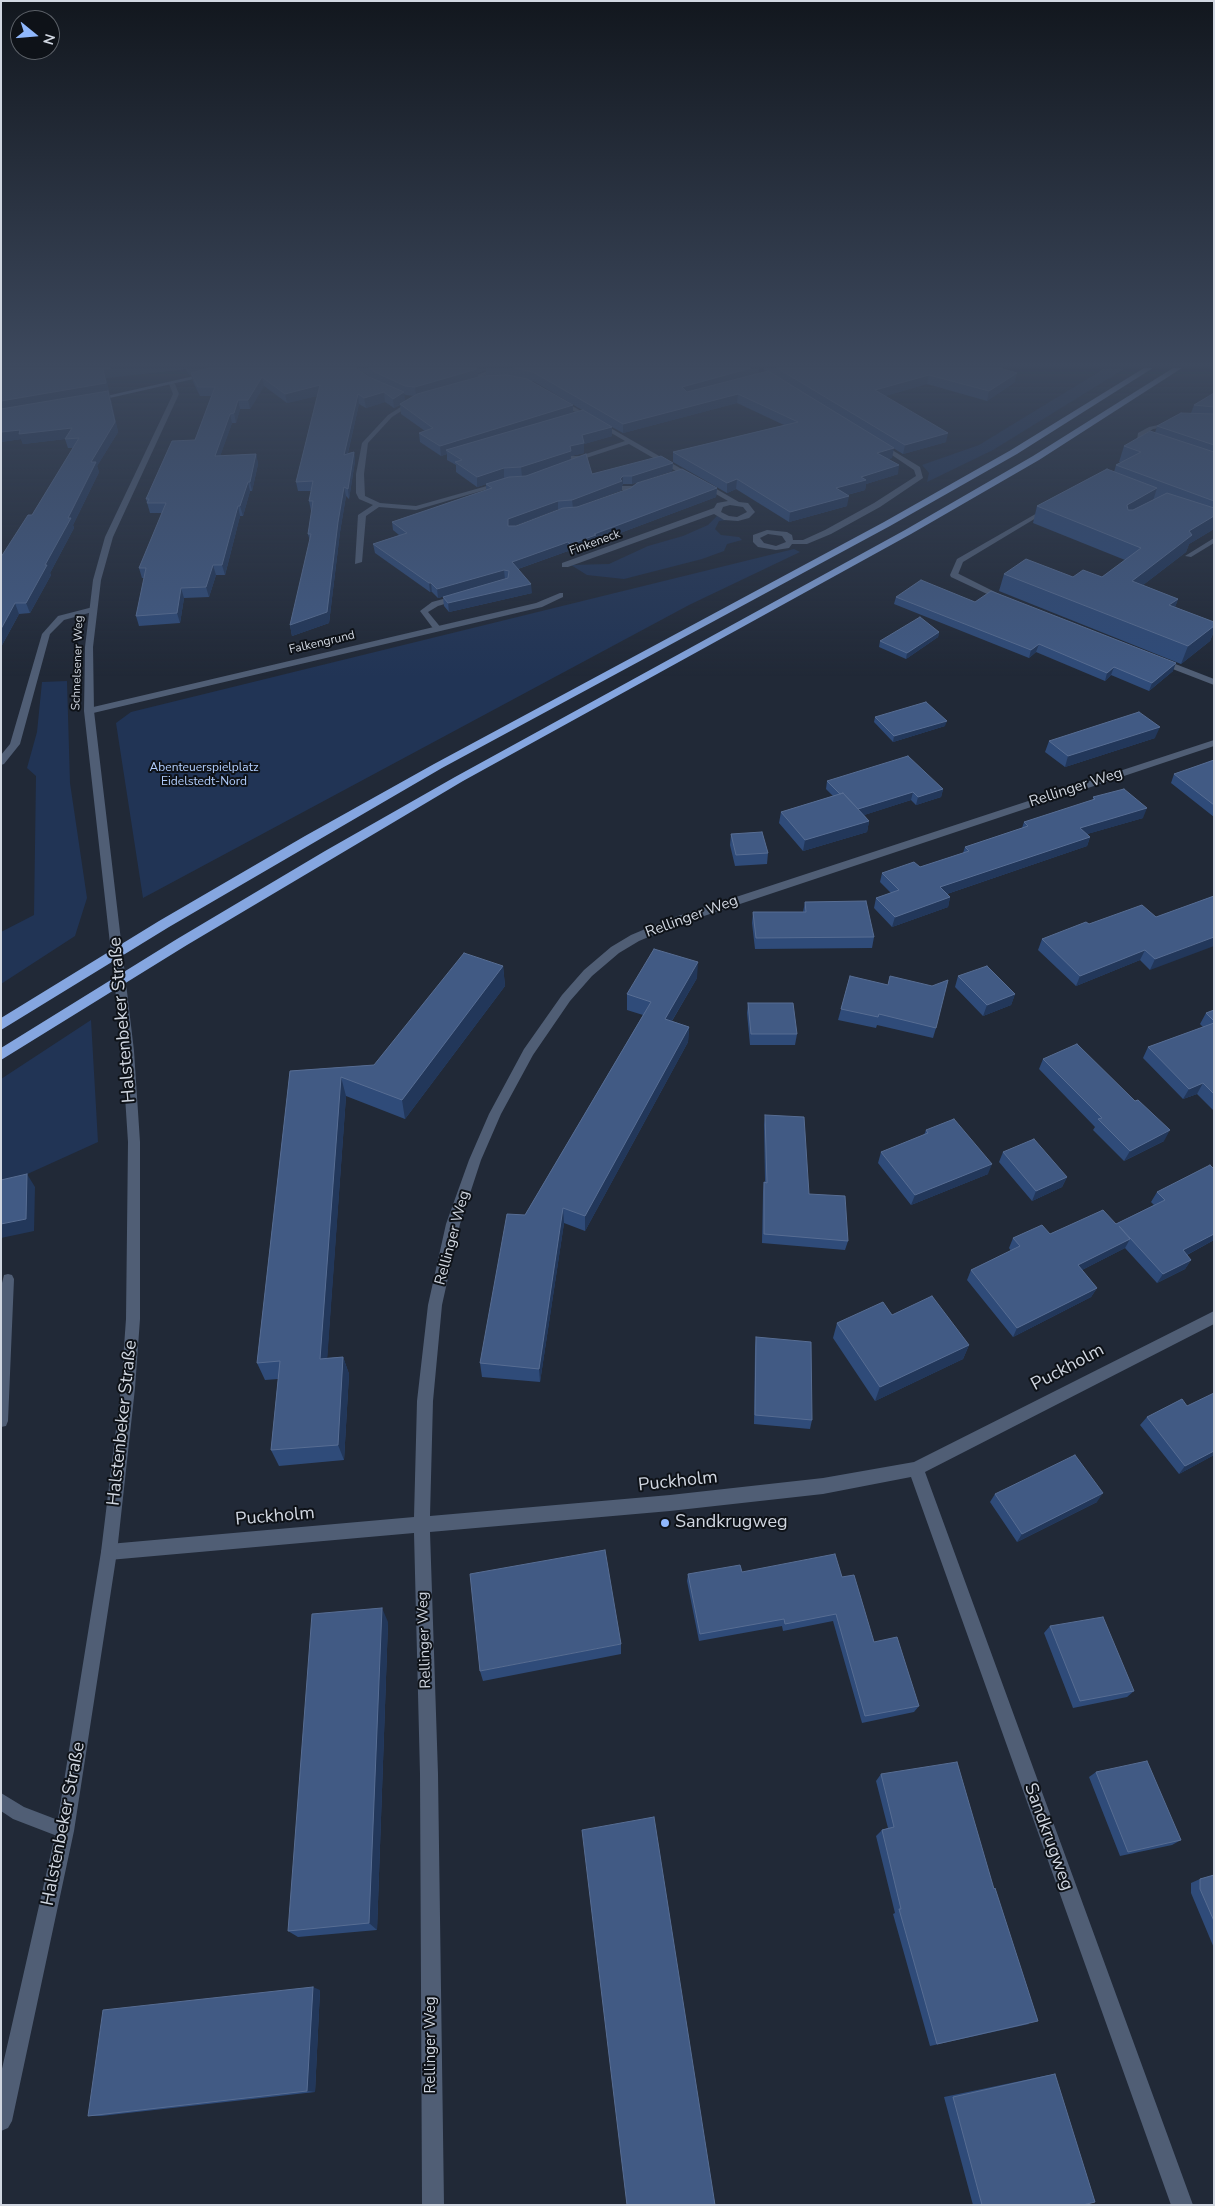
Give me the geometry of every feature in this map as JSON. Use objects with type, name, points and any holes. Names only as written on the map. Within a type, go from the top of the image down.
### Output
[{"type":"highway","points":[[1,1024],[164,924],[318,834],[981,471]]},
{"type":"highway","points":[[1,1055],[182,942],[459,779],[908,532],[1014,471]]},
{"type":"street","name":"Schnelsener Weg","points":[[89,715],[89,647],[92,609],[97,580],[109,537],[140,471]]},
{"type":"street","points":[[360,471],[360,493],[366,501],[378,505],[416,508],[462,497],[508,482]]},
{"type":"street","points":[[678,471],[750,510],[749,514],[742,518],[723,516],[717,510]]},
{"type":"street","points":[[790,542],[804,542],[828,532],[877,505],[912,483],[920,476],[918,471]]},
{"type":"street","points":[[673,475],[681,473]]},
{"type":"street","points":[[601,498],[627,493],[633,488],[657,480]]},
{"type":"street","name":"Finkeneck","points":[[565,565],[717,510],[720,506],[736,503]]},
{"type":"street","points":[[358,562],[362,515],[378,505]]},
{"type":"street","points":[[954,575],[1012,602]]},
{"type":"street","name":"Falkengrund","points":[[89,715],[539,605],[560,595]]},
{"type":"street","name":"Schnelsener Weg","points":[[1,762],[15,744],[46,634],[61,618],[92,609]]},
{"type":"street","points":[[1151,658],[1214,682]]},
{"type":"street","name":"Halstenbeker Straße","points":[[1,2121],[65,1831],[109,1552],[128,1388],[133,1319],[134,1142],[128,1051],[89,715]]},
{"type":"street","name":"Rellinger Weg","points":[[433,2205],[429,1774],[422,1524],[425,1401],[435,1305],[453,1224],[479,1152],[528,1052],[566,998],[588,973],[614,950],[635,938],[673,922],[1214,742]]},
{"type":"street","name":"Puckholm","points":[[109,1552],[670,1503],[824,1486],[916,1468],[1214,1317]]},
{"type":"street","name":"Sandkrugweg","points":[[916,1468],[1182,2205]]},
{"type":"lane","points":[[954,575],[960,561],[1054,505]]},
{"type":"lane","points":[[1188,556],[1214,540]]},
{"type":"lane","points":[[438,629],[424,611],[435,604],[468,594]]},
{"type":"lane","points":[[1,1421],[8,1279]]},
{"type":"lane","points":[[1,1801],[19,1813],[65,1831]]},
{"type":"green space","points":[[927,471],[950,471],[927,482],[929,473]]},
{"type":"green space","points":[[717,516],[726,520],[719,521],[715,529],[721,535],[739,537],[742,540],[727,544],[724,551],[702,559],[624,579],[587,575],[571,565],[609,564],[648,546],[683,536],[708,525]]},
{"type":"green space","name":"Abenteuerspielplatz Eidelstedt-Nord","points":[[794,549],[800,552],[689,605],[143,898],[116,723],[131,712]]},
{"type":"green space","points":[[67,681],[70,783],[87,898],[75,936],[1,984],[1,932],[34,915],[36,776],[27,768],[37,732],[42,682]]},
{"type":"green space","points":[[91,1020],[98,1142],[1,1186],[1,1079]]},
{"type":"building","points":[[59,471],[92,471],[68,518],[71,518],[26,603],[15,603],[1,629],[1,557],[28,515],[32,515]]},
{"type":"building","points":[[159,471],[252,471],[250,482],[248,482],[240,506],[238,506],[222,565],[213,565],[206,587],[181,588],[177,613],[136,616],[146,568],[139,568],[166,503],[147,503],[149,499],[146,499]]},
{"type":"building","points":[[299,471],[351,471],[348,489],[344,487],[338,522],[327,612],[290,625],[311,534],[308,534],[313,501],[309,501],[313,481],[296,482]]},
{"type":"building","points":[[468,471],[495,471],[477,477]]},
{"type":"building","points":[[540,471],[591,471],[592,474],[604,471],[648,471],[632,476],[623,476],[620,479],[622,481],[572,500],[558,501],[508,519],[508,526],[516,526],[563,508],[577,507],[631,488],[637,483],[676,471],[686,471],[717,488],[594,534],[596,535],[570,544],[568,542],[512,562],[531,584],[448,603],[443,597],[508,578],[509,571],[504,570],[437,589],[373,544],[407,533],[392,522],[492,488],[486,484],[509,477],[526,476]]},
{"type":"building","points":[[706,471],[880,471],[861,477],[866,480],[836,488],[849,496],[790,512],[737,479],[727,483]]},
{"type":"building","points":[[1103,471],[1112,471],[1157,488],[1127,505],[1128,510],[1133,510],[1167,493],[1214,508],[1214,516],[1189,531],[1192,535],[1132,581],[1178,599],[1169,605],[1214,622],[1214,626],[1188,646],[1004,574],[1026,559],[1073,577],[1083,570],[1102,577],[1141,548],[1037,506]]},
{"type":"building","points":[[1132,471],[1214,471],[1214,501]]},
{"type":"building","points":[[921,580],[975,602],[991,591],[1176,663],[1152,683],[1114,667],[1107,673],[1039,644],[1031,650],[896,597]]},
{"type":"building","points":[[920,617],[939,632],[907,653],[880,641]]},
{"type":"building","points":[[926,702],[947,721],[894,736],[875,717]]},
{"type":"building","points":[[1139,712],[1160,727],[1068,756],[1049,741]]},
{"type":"building","points":[[908,756],[943,789],[918,797],[913,792],[858,809],[843,793],[840,794],[827,781]]},
{"type":"building","points":[[1214,760],[1214,805],[1174,774]]},
{"type":"building","points":[[1124,789],[1147,808],[1080,828],[1090,837],[940,887],[950,897],[895,917],[876,898],[899,890],[882,873],[914,862],[920,867],[969,851],[965,847],[1028,826],[1024,822],[1095,799],[1093,797]]},
{"type":"building","points":[[843,793],[869,821],[805,840],[781,812]]},
{"type":"building","points":[[762,832],[768,853],[736,855],[731,834]]},
{"type":"building","points":[[1214,896],[1214,937],[1155,959],[1145,950],[1080,976],[1042,939],[1086,922],[1089,924],[1142,905],[1156,917]]},
{"type":"building","points":[[866,901],[874,937],[756,938],[753,912],[806,912],[805,902]]},
{"type":"building","points":[[654,949],[698,962],[665,1019],[689,1027],[585,1216],[563,1208],[539,1369],[480,1363],[507,1214],[525,1215],[651,1002],[627,994]]},
{"type":"building","points":[[464,953],[503,966],[402,1100],[341,1077],[320,1359],[343,1357],[338,1445],[271,1450],[280,1361],[257,1363],[290,1071],[374,1065]]},
{"type":"building","points":[[987,966],[1015,994],[987,1005],[958,976]]},
{"type":"building","points":[[850,976],[888,985],[890,976],[932,986],[948,980],[936,1028],[879,1014],[878,1017],[841,1009]]},
{"type":"building","points":[[748,1003],[793,1003],[797,1034],[751,1034]]},
{"type":"building","points":[[1214,1010],[1214,1021],[1206,1013]]},
{"type":"building","points":[[1214,1023],[1214,1094],[1203,1083],[1189,1089],[1148,1047]]},
{"type":"building","points":[[1077,1044],[1135,1101],[1138,1100],[1170,1130],[1130,1151],[1098,1119],[1102,1118],[1043,1059]]},
{"type":"building","points":[[765,1115],[804,1117],[809,1194],[845,1196],[848,1241],[764,1234],[764,1182],[767,1183]]},
{"type":"building","points":[[954,1119],[992,1164],[915,1195],[881,1152],[928,1133],[926,1130]]},
{"type":"building","points":[[1034,1139],[1067,1177],[1036,1191],[1003,1152]]},
{"type":"building","points":[[1210,1165],[1214,1169],[1214,1234],[1183,1250],[1191,1260],[1163,1274],[1119,1226],[1130,1239],[1078,1265],[1097,1288],[1017,1328],[971,1270],[1020,1246],[1013,1238],[1042,1225],[1050,1234],[1103,1210],[1116,1224],[1165,1200],[1157,1192]]},
{"type":"building","points":[[27,1174],[26,1219],[1,1224],[1,1180]]},
{"type":"building","points":[[932,1296],[969,1345],[880,1387],[837,1323],[883,1302],[892,1315]]},
{"type":"building","points":[[756,1337],[811,1342],[812,1420],[755,1415]]},
{"type":"building","points":[[1214,1393],[1214,1451],[1185,1466],[1147,1417],[1182,1399],[1187,1406]]},
{"type":"building","points":[[1075,1455],[1103,1493],[1022,1534],[995,1494]]},
{"type":"building","points":[[605,1550],[621,1644],[480,1671],[470,1574]]},
{"type":"building","points":[[835,1554],[842,1577],[854,1575],[874,1642],[897,1637],[919,1706],[865,1716],[836,1614],[785,1624],[784,1619],[700,1634],[688,1574],[740,1565],[742,1572]]},
{"type":"building","points":[[382,1608],[369,1923],[288,1931],[312,1614]]},
{"type":"building","points":[[1103,1617],[1134,1691],[1080,1701],[1050,1626]]},
{"type":"building","points":[[1147,1761],[1181,1840],[1128,1852],[1096,1772]]},
{"type":"building","points":[[957,1762],[994,1889],[1038,2021],[937,2044],[899,1909],[901,1909],[882,1830],[894,1827],[881,1774]]},
{"type":"building","points":[[654,1817],[715,2205],[627,2205],[582,1830]]},
{"type":"building","points":[[1214,1875],[1214,1921],[1200,1889],[1200,1879]]},
{"type":"building","points":[[313,1987],[307,2091],[88,2116],[103,2010]]},
{"type":"building","points":[[1055,2074],[1095,2202],[1083,2205],[982,2205],[953,2097]]},
{"type":"place","name":"Sandkrugweg","points":[[665,1523]]}]
